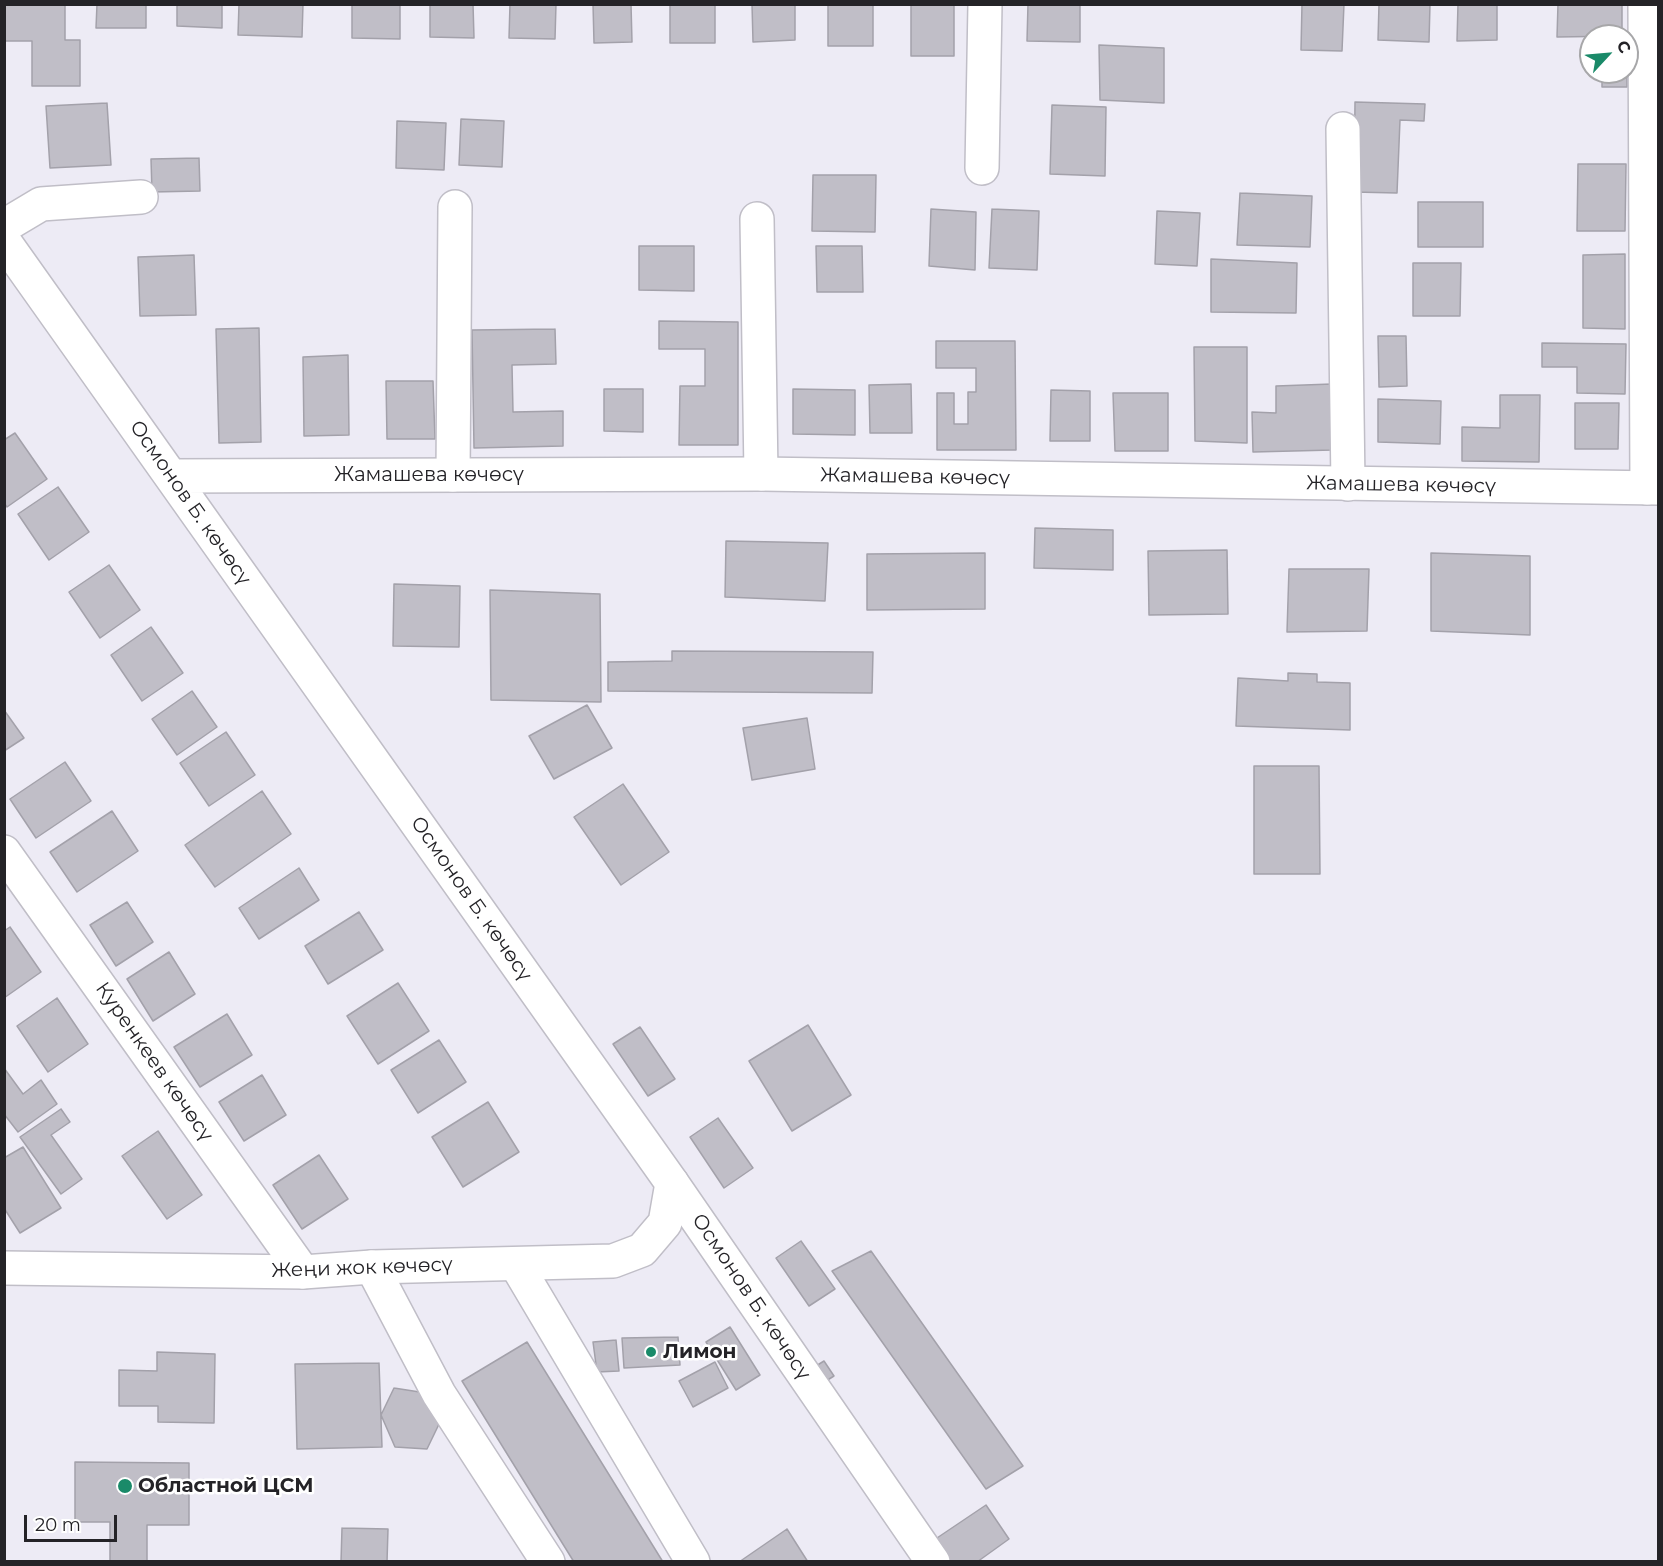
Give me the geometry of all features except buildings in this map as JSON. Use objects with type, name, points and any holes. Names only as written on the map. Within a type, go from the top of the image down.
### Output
[{"type":"main road","points":[[982,168],[985,4]]},
{"type":"main road","points":[[1645,4],[1653,488]]},
{"type":"main road","points":[[1343,129],[1348,484]]},
{"type":"main road","points":[[4,226],[41,204],[141,197]]},
{"type":"main road","points":[[453,475],[455,207]]},
{"type":"main road","points":[[757,219],[761,474]]},
{"type":"main road","name":"Осмонов Б. көчөсү","points":[[4,241],[672,1183],[926,1559]]},
{"type":"main road","name":"Жамашева көчөсү","points":[[172,476],[761,474],[1653,488]]},
{"type":"main road","name":"Куренкеев көчөсү","points":[[4,852],[303,1272]]},
{"type":"main road","name":"Жеңи жок көчөсү","points":[[4,1268],[303,1272],[372,1267],[613,1261],[642,1250],[665,1223],[672,1183]]},
{"type":"main road","points":[[516,1264],[693,1562]]},
{"type":"main road","points":[[372,1267],[440,1394],[548,1562]]},
{"type":"place","name":"Лимон","points":[[651,1352]]},
{"type":"place","name":"Областной ЦСМ","points":[[125,1486]]}]
